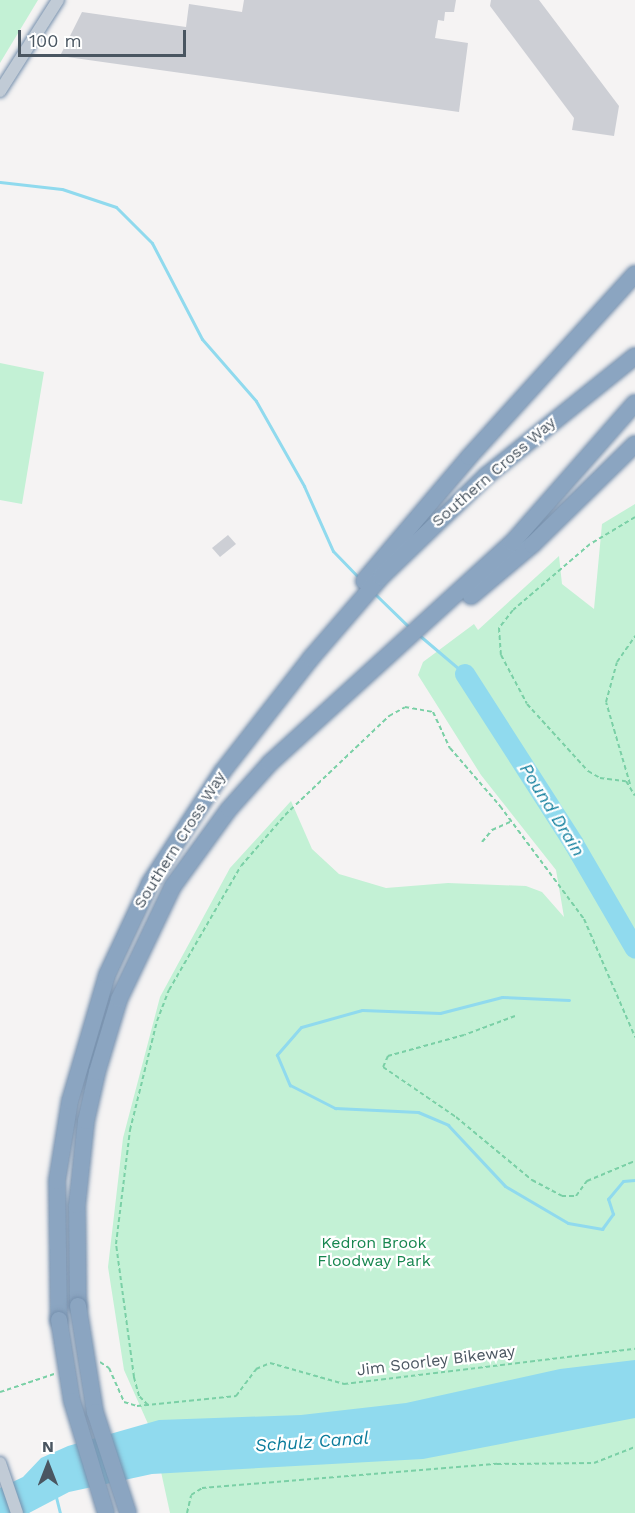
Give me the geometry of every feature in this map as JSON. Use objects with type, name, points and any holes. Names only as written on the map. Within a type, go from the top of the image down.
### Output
[{"type":"highway","points":[[377,574],[469,457],[635,274]]},
{"type":"highway","name":"Southern Cross Way","points":[[106,1513],[72,1401],[59,1320],[56,1235],[62,1150],[78,1062],[107,975],[150,883],[181,834],[260,722],[343,620],[352,603],[377,574],[486,476],[635,356]]},
{"type":"highway","points":[[444,613],[554,500],[635,403]]},
{"type":"highway","points":[[444,613],[532,544],[635,444]]},
{"type":"highway","name":"Southern Cross Way","points":[[128,1513],[95,1412],[78,1306],[76,1205],[86,1121],[107,1034],[141,947],[193,856],[250,785],[427,623],[444,613]]},
{"type":"main road","points":[[0,91],[58,0]]},
{"type":"main road","points":[[0,1463],[17,1513]]},
{"type":"path","points":[[630,785],[618,777],[600,778],[588,771],[555,738],[527,704],[501,656],[499,628],[513,610],[590,544],[635,517]]},
{"type":"path","points":[[635,636],[617,662],[606,702],[635,796]]},
{"type":"path","points":[[148,1405],[139,1396],[134,1377],[116,1244],[130,1130],[157,1021],[170,990],[241,866],[292,808],[389,716],[405,707],[433,712],[450,748],[584,919],[635,1037]]},
{"type":"path","points":[[482,842],[492,830],[510,822]]},
{"type":"path","points":[[515,1016],[464,1035],[388,1056],[383,1067],[456,1117],[532,1180],[562,1196],[576,1196],[587,1181],[635,1161]]},
{"type":"path","name":"Jim Soorley Bikeway","points":[[94,1362],[109,1368],[124,1402],[148,1405],[236,1396],[256,1369],[270,1363],[344,1384],[635,1349]]},
{"type":"path","points":[[0,1392],[55,1374]]},
{"type":"path","points":[[186,1513],[191,1495],[202,1488],[431,1472],[497,1464],[594,1464],[635,1447]]},
{"type":"green space","points":[[0,0],[38,0],[0,63]]},
{"type":"green space","points":[[0,363],[44,372],[22,504],[0,500]]},
{"type":"green space","name":"Kedron Brook Floodway Park","points":[[635,504],[635,1513],[170,1513],[153,1435],[124,1370],[108,1267],[123,1138],[160,997],[230,868],[291,801],[312,849],[339,874],[386,888],[448,883],[526,886],[542,892],[564,917],[556,870],[481,775],[418,675],[423,662],[474,624],[478,630],[559,556],[562,584],[594,609],[602,524]]},
{"type":"water","name":"Schulz Canal","points":[[635,1360],[635,1418],[423,1459],[152,1474],[69,1492],[29,1513],[0,1513],[0,1488],[23,1477],[41,1458],[68,1446],[159,1420],[301,1415],[406,1403],[560,1369]]},
{"type":"building","points":[[244,0],[456,0],[454,12],[445,12],[444,21],[438,20],[435,38],[468,43],[459,112],[60,56],[82,12],[186,27],[189,4],[242,12]]},
{"type":"building","points":[[491,0],[539,0],[619,106],[614,136],[572,130],[574,118],[490,6]]},
{"type":"building","points":[[228,535],[236,544],[220,557],[212,548]]},
{"type":"waterway","points":[[0,182],[62,189],[116,207],[152,243],[202,339],[256,401],[304,486],[333,551],[360,579]]},
{"type":"waterway","points":[[375,594],[411,629]]},
{"type":"waterway","points":[[419,635],[465,674]]},
{"type":"waterway","name":"Pound Drain","points":[[465,674],[574,844],[635,949]]},
{"type":"waterway","points":[[569,1000],[502,997],[440,1013],[362,1010],[301,1027],[277,1055],[290,1085],[335,1108],[418,1112],[448,1125],[505,1186],[568,1223],[602,1229],[613,1214],[608,1199],[623,1181],[635,1180]]},
{"type":"waterway","points":[[56,1497],[60,1513]]}]
